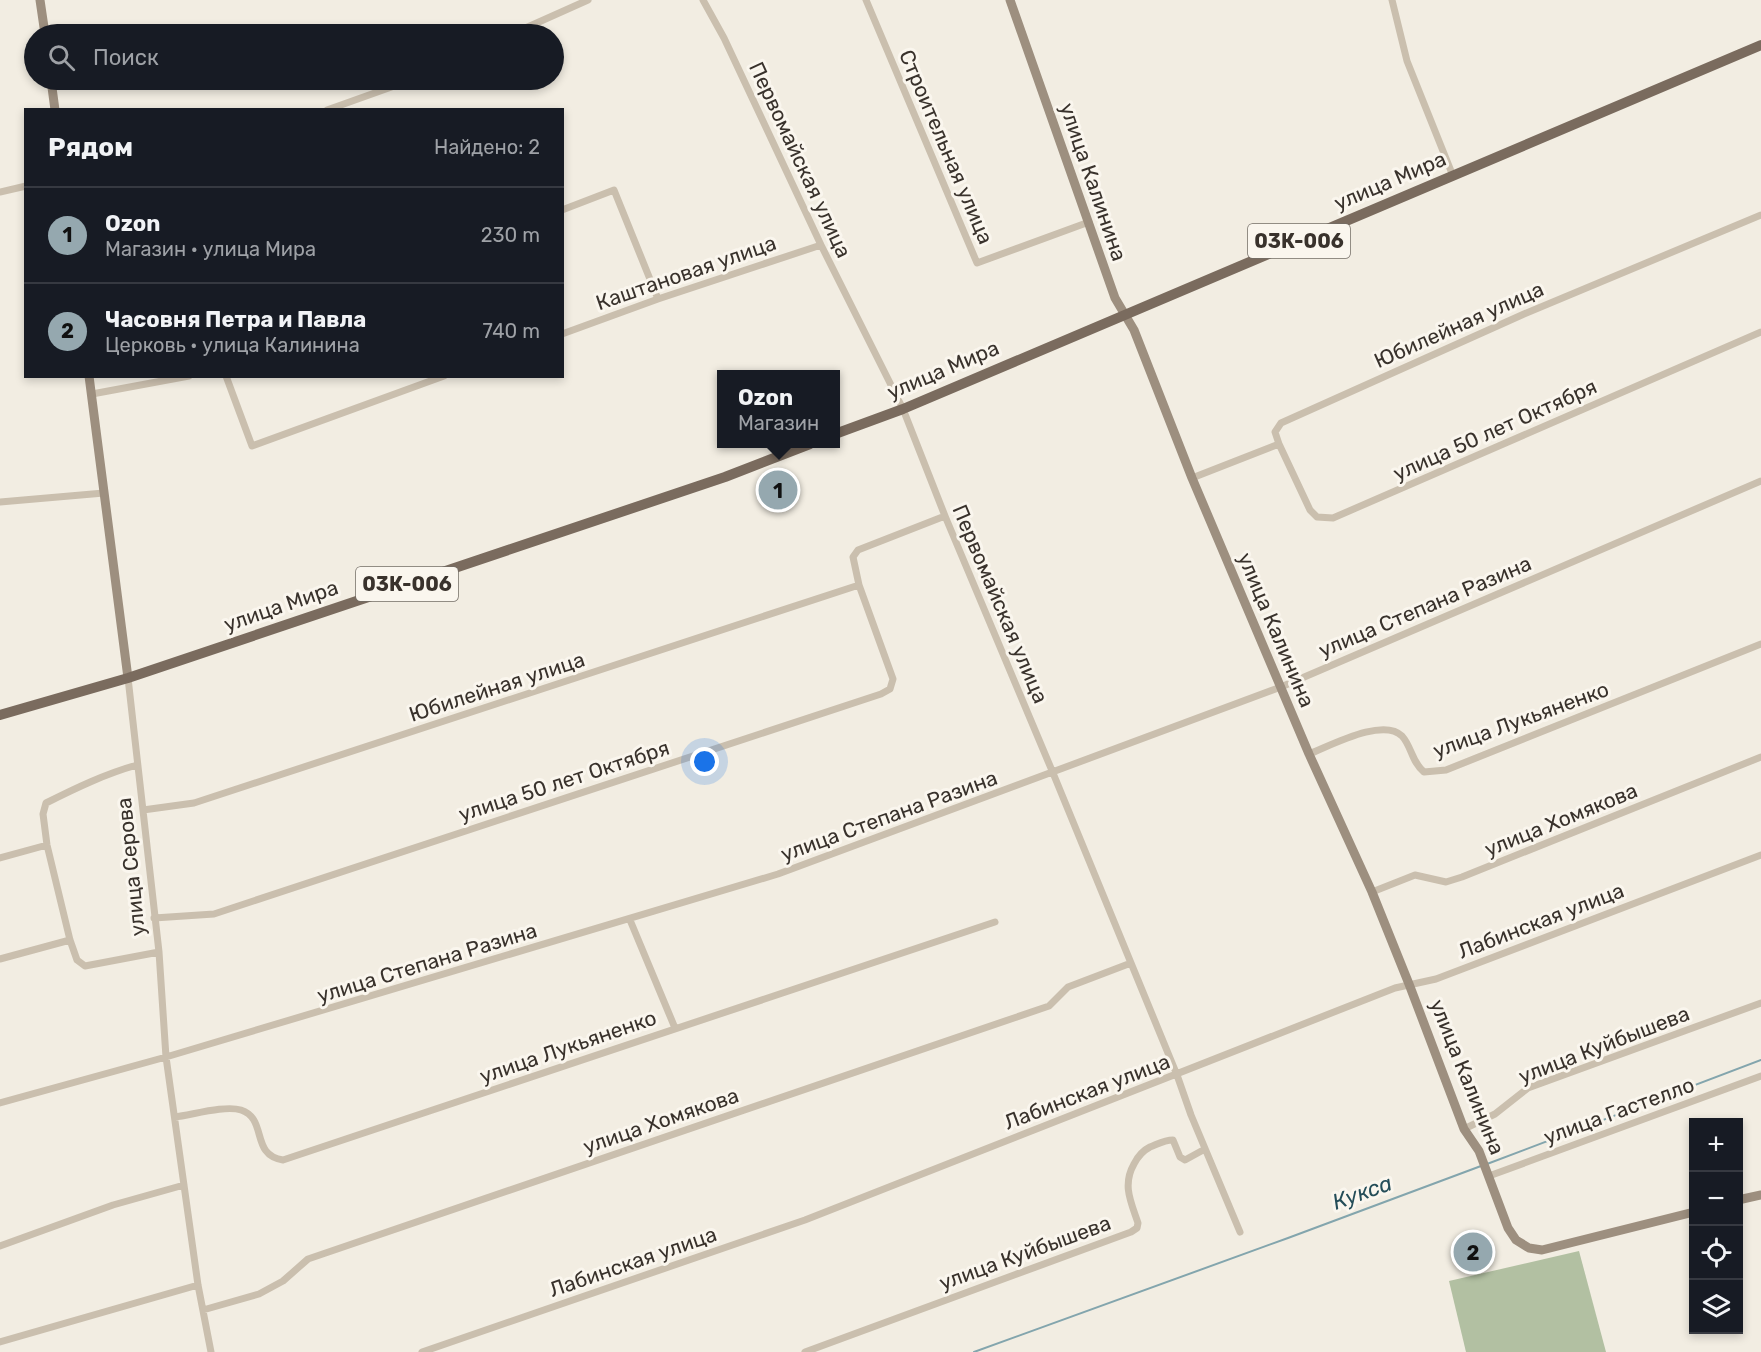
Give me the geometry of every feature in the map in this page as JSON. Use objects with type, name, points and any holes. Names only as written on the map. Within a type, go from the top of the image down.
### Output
[{"type":"main road","name":"улица Мира","points":[[840,432],[903,409],[1761,45]]},
{"type":"main road","name":"улица Мира","points":[[0,715],[128,678],[725,477],[800,448]]},
{"type":"street","points":[[40,0],[44,24]]},
{"type":"street","points":[[534,24],[588,0]]},
{"type":"street","name":"Первомайская улица","points":[[703,0],[724,38],[821,245],[903,409],[1240,1232]]},
{"type":"street","name":"Строительная улица","points":[[866,0],[978,263],[1089,222]]},
{"type":"street","name":"улица Калинина","points":[[1010,0],[1115,298],[1134,330],[1192,478],[1309,754],[1372,892],[1464,1129],[1479,1151],[1508,1228],[1516,1240],[1529,1248],[1542,1250],[1689,1213]]},
{"type":"street","points":[[1392,0],[1407,61],[1454,176]]},
{"type":"street","points":[[52,90],[55,108]]},
{"type":"street","points":[[333,108],[383,90]]},
{"type":"street","points":[[0,192],[24,186]]},
{"type":"street","points":[[564,209],[614,190],[658,299]]},
{"type":"street","name":"Юбилейная улица","points":[[1280,444],[1275,432],[1281,423],[1524,314],[1761,214]]},
{"type":"street","name":"Каштановая улица","points":[[564,333],[658,299],[821,245]]},
{"type":"street","name":"улица 50 лет Октября","points":[[1280,444],[1310,510],[1317,517],[1333,518],[1761,332]]},
{"type":"street","name":"улица Серова","points":[[89,378],[143,810],[159,952],[166,1057],[198,1285],[211,1352]]},
{"type":"street","points":[[92,394],[178,378]]},
{"type":"street","points":[[227,378],[252,446],[439,378]]},
{"type":"street","points":[[1192,478],[1280,444]]},
{"type":"street","name":"улица Степана Разина","points":[[0,1103],[166,1057],[778,874],[1281,687],[1761,481]]},
{"type":"street","points":[[0,502],[104,493]]},
{"type":"street","name":"улица 50 лет Октября","points":[[154,918],[214,914],[881,694],[890,689],[893,679],[859,585],[853,557],[858,550],[945,516]]},
{"type":"street","name":"Юбилейная улица","points":[[143,810],[194,803],[859,585]]},
{"type":"street","name":"улица Лукьяненко","points":[[1309,754],[1372,729],[1389,729],[1402,736],[1416,766],[1424,772],[1446,770],[1761,645]]},
{"type":"street","name":"улица Хомякова","points":[[1372,892],[1415,875],[1446,882],[1462,877],[1761,757]]},
{"type":"street","points":[[137,765],[111,772],[46,803],[43,814],[47,845],[77,960],[85,966],[159,952]]},
{"type":"street","points":[[0,858],[47,845]]},
{"type":"street","name":"Лабинская улица","points":[[422,1352],[805,1220],[1409,984],[1436,979],[1761,855]]},
{"type":"street","points":[[630,920],[675,1028]]},
{"type":"street","name":"улица Лукьяненко","points":[[175,1117],[230,1108],[241,1110],[252,1116],[265,1152],[272,1158],[283,1160],[995,922]]},
{"type":"street","points":[[0,959],[70,940]]},
{"type":"street","name":"улица Хомякова","points":[[203,1310],[267,1290],[283,1281],[308,1259],[1049,1006],[1068,987],[1131,963]]},
{"type":"street","name":"улица Куйбышева","points":[[1464,1129],[1495,1114],[1528,1088],[1761,1003]]},
{"type":"street","name":"улица Гастелло","points":[[1487,1172],[1761,1076]]},
{"type":"street","name":"улица Куйбышева","points":[[805,1352],[1131,1232],[1137,1228],[1138,1223],[1127,1190],[1127,1182],[1129,1172],[1143,1150],[1166,1140],[1173,1140],[1180,1157],[1185,1160],[1205,1149]]},
{"type":"street","points":[[0,1246],[113,1205],[184,1185]]},
{"type":"street","points":[[1743,1199],[1761,1195]]},
{"type":"street","points":[[0,1342],[198,1285]]},
{"type":"green space","points":[[1579,1251],[1606,1352],[1466,1352],[1449,1281]]},
{"type":"waterway","name":"Кукса","points":[[1487,1164],[1761,1060]]},
{"type":"waterway","name":"Кукса","points":[[974,1352],[1481,1166]]},
{"type":"place","name":"Ozon","points":[[778,490]]},
{"type":"place","name":"Часовня Петра и Павла","points":[[1473,1252]]}]
